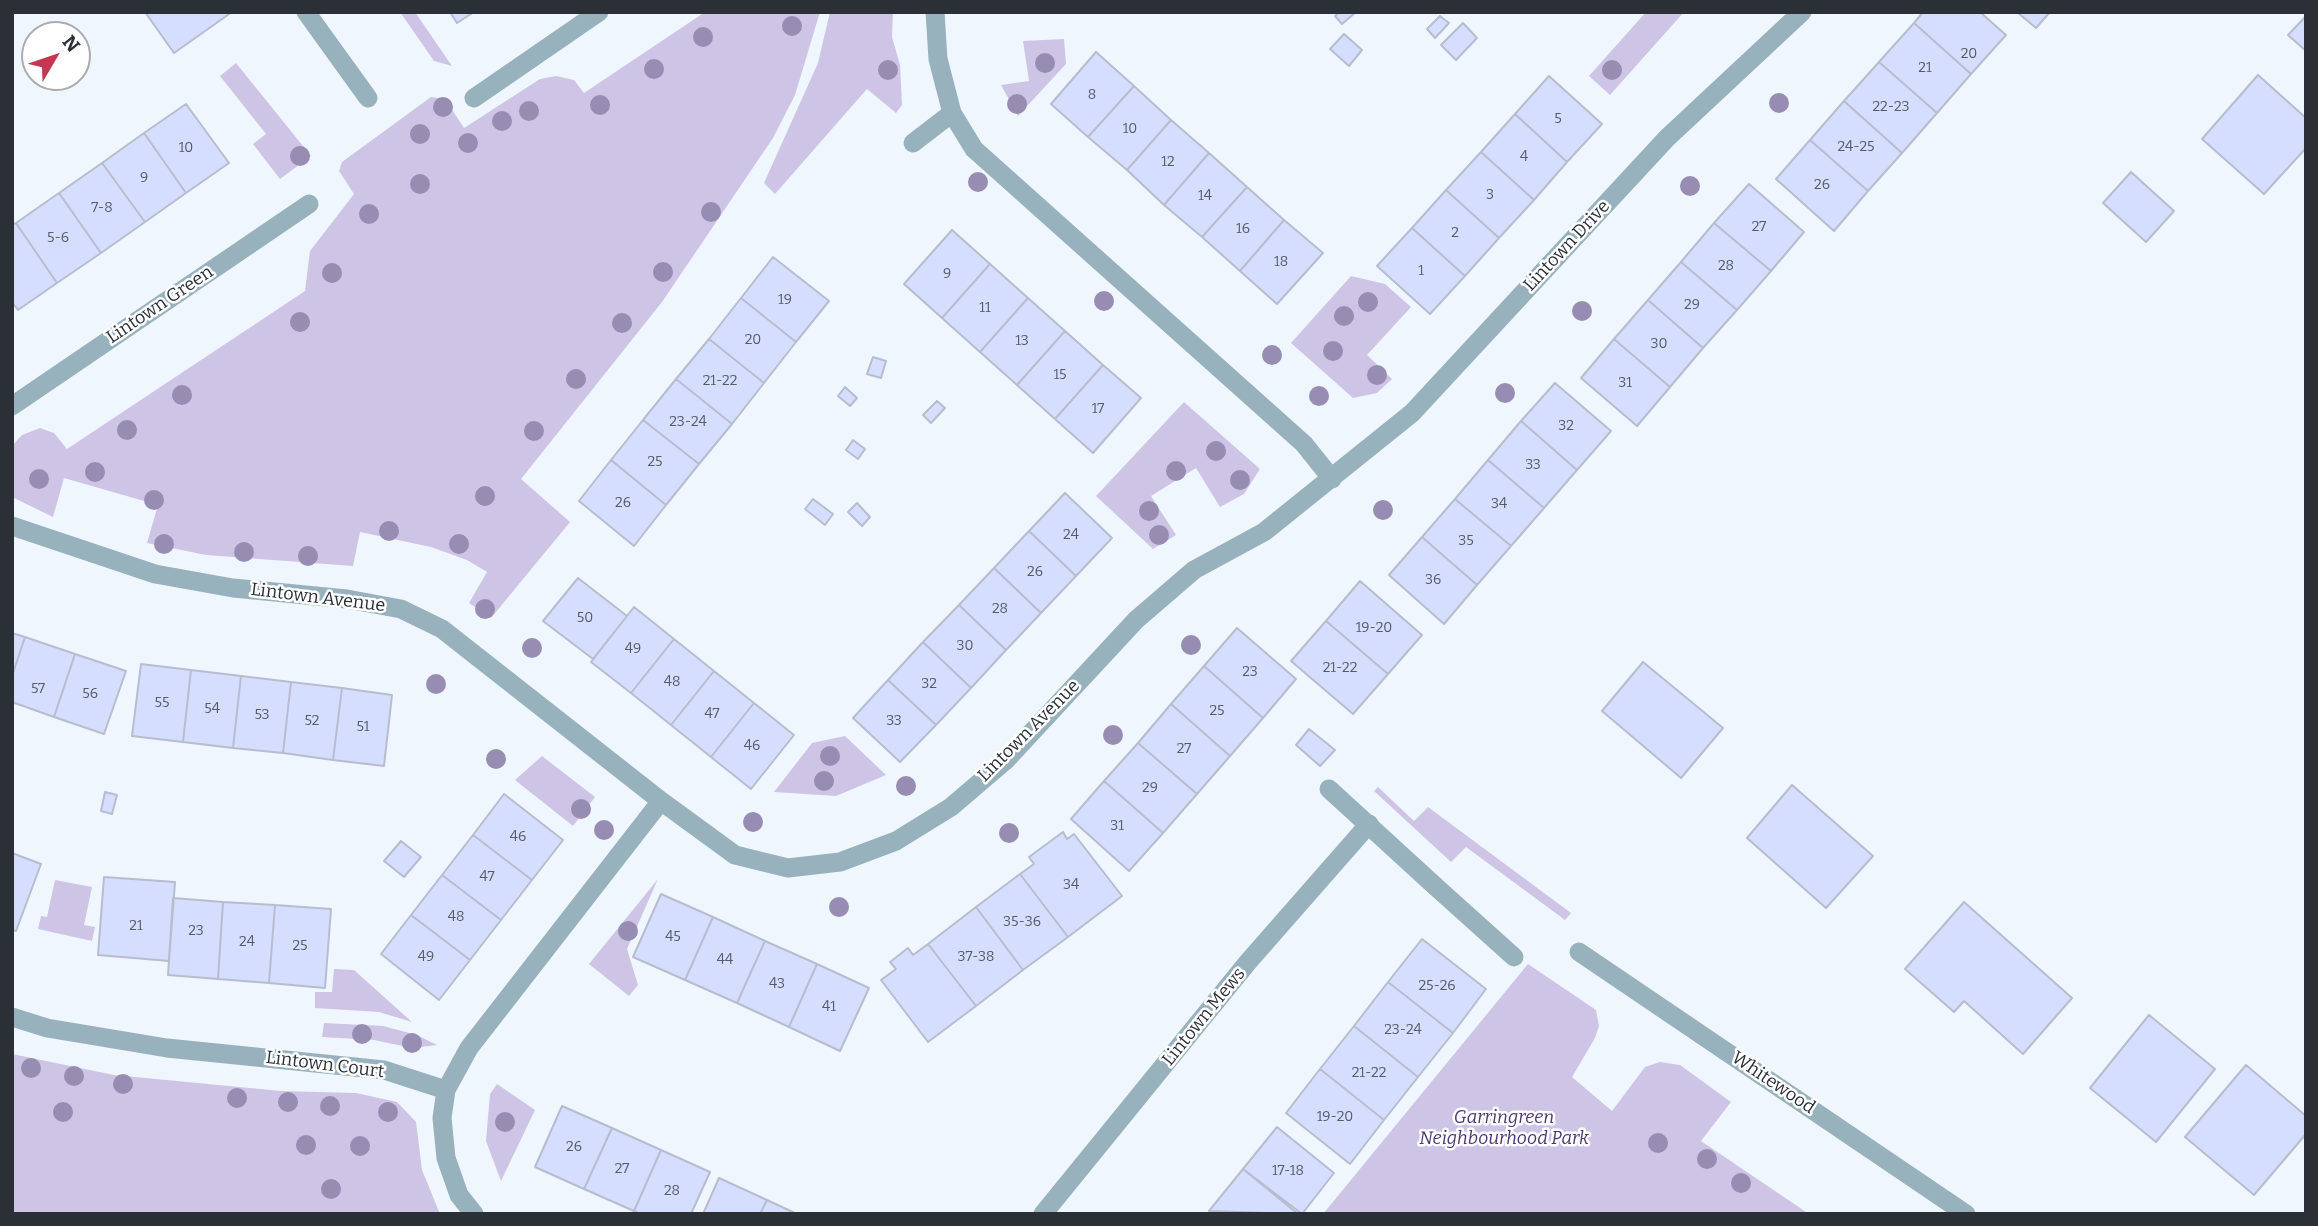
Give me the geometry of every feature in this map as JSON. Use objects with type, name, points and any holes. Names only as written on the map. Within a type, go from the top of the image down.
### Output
[{"type":"street","points":[[306,12],[368,98]]},
{"type":"street","points":[[474,98],[599,12]]},
{"type":"street","points":[[935,12],[938,60],[952,113],[974,149],[1304,444],[1332,479]]},
{"type":"street","name":"Lintown Drive","points":[[1332,479],[1412,413],[1667,138],[1802,12]]},
{"type":"street","points":[[913,143],[952,113]]},
{"type":"street","name":"Lintown Green","points":[[12,407],[309,204]]},
{"type":"street","name":"Lintown Avenue","points":[[12,526],[155,574],[233,588],[347,599],[401,609],[442,629],[661,800],[736,855],[788,868],[840,862],[896,841],[951,807],[1006,760],[1136,620],[1194,569],[1264,532],[1332,479]]},
{"type":"street","points":[[1329,789],[1514,957]]},
{"type":"street","points":[[474,1214],[459,1195],[446,1158],[442,1118],[446,1090],[469,1048],[661,800]]},
{"type":"street","name":"Lintown Mews","points":[[1043,1214],[1248,962],[1369,824]]},
{"type":"street","name":"Whitewood","points":[[1579,952],[1966,1214]]},
{"type":"street","name":"Lintown Court","points":[[12,1017],[47,1028],[167,1048],[384,1070],[446,1090]]},
{"type":"green space","points":[[400,12],[415,12],[452,66],[434,61]]},
{"type":"green space","points":[[705,12],[820,12],[795,95],[773,138],[662,302],[521,479],[570,522],[491,618],[469,603],[487,572],[467,560],[431,547],[360,532],[353,566],[206,555],[147,543],[158,505],[64,478],[53,517],[12,497],[12,446],[22,435],[40,428],[54,433],[67,449],[305,291],[310,251],[354,194],[339,171],[342,162],[431,97],[445,99],[464,128],[540,79],[556,76],[574,80],[584,93]]},
{"type":"green space","points":[[830,12],[893,12],[892,37],[900,65],[902,105],[896,113],[867,89],[775,194],[764,183],[818,63]]},
{"type":"green space","points":[[1646,12],[1684,12],[1610,95],[1589,76]]},
{"type":"green space","points":[[1064,39],[1066,64],[1018,116],[1001,85],[1029,81],[1023,41]]},
{"type":"green space","points":[[236,63],[311,156],[280,179],[253,144],[266,134],[220,76]]},
{"type":"green space","points":[[1351,276],[1385,284],[1411,307],[1367,355],[1392,379],[1377,393],[1353,398],[1291,343]]},
{"type":"green space","points":[[1184,402],[1260,469],[1244,494],[1220,507],[1196,468],[1151,496],[1176,535],[1153,549],[1096,496]]},
{"type":"green space","points":[[845,736],[886,775],[836,796],[774,792],[812,743]]},
{"type":"green space","points":[[542,756],[595,797],[573,826],[515,780]]},
{"type":"green space","points":[[1378,787],[1414,821],[1428,807],[1571,913],[1565,920],[1466,847],[1451,862],[1374,791]]},
{"type":"green space","points":[[658,879],[627,949],[638,985],[629,996],[589,964]]},
{"type":"green space","points":[[55,880],[92,887],[84,925],[95,927],[92,941],[38,929],[41,916],[47,917]]},
{"type":"green space","name":"Garringreen Neighbourhood Park","points":[[1528,964],[1596,1010],[1599,1026],[1595,1038],[1572,1077],[1612,1111],[1645,1067],[1660,1062],[1680,1065],[1731,1102],[1701,1141],[1809,1214],[1323,1214]]},
{"type":"green space","points":[[334,969],[354,970],[412,1022],[379,1012],[315,1008],[315,992],[332,992]]},
{"type":"green space","points":[[324,1023],[383,1026],[417,1035],[437,1045],[412,1048],[374,1040],[322,1037]]},
{"type":"green space","points":[[12,1054],[114,1075],[281,1091],[356,1093],[397,1102],[416,1122],[422,1170],[440,1214],[12,1214]]},
{"type":"green space","points":[[497,1084],[535,1110],[501,1181],[486,1141],[490,1094]]},
{"type":"building","points":[[145,12],[232,12],[174,53]]},
{"type":"building","points":[[450,12],[474,12],[457,23]]},
{"type":"building","points":[[1339,12],[1356,12],[1342,24],[1335,16]]},
{"type":"building","points":[[1923,12],[1980,12],[2006,35],[1971,74],[1914,23]]},
{"type":"building","points":[[2017,12],[2050,12],[2036,28]]},
{"type":"building","points":[[1440,16],[1449,23],[1435,38],[1427,29]]},
{"type":"building","points":[[2306,16],[2306,51],[2288,35]]},
{"type":"building","points":[[1463,23],[1477,38],[1456,60],[1441,45]]},
{"type":"building","points":[[1914,23],[1971,74],[1937,113],[1879,62]]},
{"type":"building","points":[[1344,34],[1362,50],[1349,66],[1330,49]]},
{"type":"building","points":[[1096,52],[1134,86],[1088,137],[1051,104]]},
{"type":"building","points":[[1879,62],[1937,113],[1902,153],[1844,101]]},
{"type":"building","points":[[2258,75],[2306,118],[2306,148],[2264,194],[2202,139]]},
{"type":"building","points":[[1549,76],[1602,124],[1567,162],[1515,114]]},
{"type":"building","points":[[1134,86],[1171,120],[1127,170],[1088,137]]},
{"type":"building","points":[[1844,101],[1902,153],[1868,191],[1810,140]]},
{"type":"building","points":[[186,104],[229,163],[186,193],[144,133]]},
{"type":"building","points":[[1515,114],[1567,162],[1534,200],[1481,152]]},
{"type":"building","points":[[1171,120],[1209,153],[1164,205],[1127,170]]},
{"type":"building","points":[[144,133],[186,193],[145,222],[102,163]]},
{"type":"building","points":[[1810,140],[1868,191],[1834,231],[1776,179]]},
{"type":"building","points":[[1481,152],[1534,200],[1499,238],[1446,190]]},
{"type":"building","points":[[1209,153],[1247,187],[1202,237],[1164,205]]},
{"type":"building","points":[[102,163],[145,222],[101,253],[59,193]]},
{"type":"building","points":[[2131,172],[2174,211],[2146,242],[2103,203]]},
{"type":"building","points":[[1749,184],[1804,232],[1771,271],[1714,223]]},
{"type":"building","points":[[1247,187],[1284,220],[1240,271],[1202,237]]},
{"type":"building","points":[[1446,190],[1499,238],[1465,276],[1412,228]]},
{"type":"building","points":[[59,193],[101,253],[57,283],[16,223]]},
{"type":"building","points":[[1284,220],[1323,253],[1277,304],[1240,271]]},
{"type":"building","points":[[16,223],[57,283],[18,310],[12,302],[12,225]]},
{"type":"building","points":[[1714,223],[1771,271],[1737,310],[1681,262]]},
{"type":"building","points":[[1412,228],[1465,276],[1430,314],[1377,266]]},
{"type":"building","points":[[952,230],[990,264],[942,318],[904,284]]},
{"type":"building","points":[[773,257],[829,301],[796,342],[741,298]]},
{"type":"building","points":[[1681,262],[1737,310],[1703,348],[1648,300]]},
{"type":"building","points":[[990,264],[1028,298],[980,352],[942,318]]},
{"type":"building","points":[[741,298],[796,342],[764,383],[709,339]]},
{"type":"building","points":[[1028,298],[1065,331],[1017,385],[980,352]]},
{"type":"building","points":[[1648,300],[1703,348],[1670,387],[1614,339]]},
{"type":"building","points":[[1065,331],[1103,365],[1055,419],[1017,385]]},
{"type":"building","points":[[709,339],[764,383],[732,424],[676,379]]},
{"type":"building","points":[[1614,339],[1670,387],[1637,426],[1581,378]]},
{"type":"building","points":[[873,357],[886,361],[881,378],[867,374]]},
{"type":"building","points":[[1103,365],[1141,398],[1093,453],[1055,419]]},
{"type":"building","points":[[676,379],[732,424],[699,464],[643,420]]},
{"type":"building","points":[[1555,383],[1611,431],[1577,470],[1521,421]]},
{"type":"building","points":[[845,387],[857,398],[850,406],[838,396]]},
{"type":"building","points":[[937,401],[945,408],[931,423],[923,415]]},
{"type":"building","points":[[643,420],[699,464],[666,505],[611,460]]},
{"type":"building","points":[[1521,421],[1577,470],[1544,508],[1488,460]]},
{"type":"building","points":[[853,440],[865,449],[858,459],[846,450]]},
{"type":"building","points":[[611,460],[666,505],[634,546],[579,501]]},
{"type":"building","points":[[1488,460],[1544,508],[1511,546],[1455,499]]},
{"type":"building","points":[[1065,493],[1112,538],[1076,576],[1029,531]]},
{"type":"building","points":[[813,499],[833,514],[825,525],[805,509]]},
{"type":"building","points":[[1455,499],[1511,546],[1477,585],[1422,537]]},
{"type":"building","points":[[857,503],[870,517],[862,526],[848,512]]},
{"type":"building","points":[[1029,531],[1076,576],[1041,613],[994,568]]},
{"type":"building","points":[[1422,537],[1477,585],[1444,624],[1389,575]]},
{"type":"building","points":[[994,568],[1041,613],[1006,650],[959,605]]},
{"type":"building","points":[[578,578],[627,616],[593,659],[543,621]]},
{"type":"building","points":[[1360,581],[1422,635],[1388,674],[1326,621]]},
{"type":"building","points":[[959,605],[1006,650],[971,688],[923,642]]},
{"type":"building","points":[[634,607],[674,639],[631,693],[591,662]]},
{"type":"building","points":[[1326,621],[1388,674],[1353,714],[1291,661]]},
{"type":"building","points":[[1237,628],[1296,679],[1263,718],[1204,666]]},
{"type":"building","points":[[12,633],[25,637],[12,676]]},
{"type":"building","points":[[25,637],[75,654],[54,717],[12,702],[12,676]]},
{"type":"building","points":[[674,639],[714,671],[671,725],[631,693]]},
{"type":"building","points":[[923,642],[971,688],[936,725],[888,680]]},
{"type":"building","points":[[75,654],[126,671],[104,734],[54,717]]},
{"type":"building","points":[[1643,662],[1723,728],[1681,778],[1602,711]]},
{"type":"building","points":[[141,664],[191,670],[183,742],[132,736]]},
{"type":"building","points":[[1204,666],[1263,718],[1230,756],[1171,704]]},
{"type":"building","points":[[191,670],[241,676],[233,748],[183,742]]},
{"type":"building","points":[[714,671],[754,703],[711,757],[671,725]]},
{"type":"building","points":[[241,676],[291,682],[283,753],[233,748]]},
{"type":"building","points":[[888,680],[936,725],[900,762],[853,718]]},
{"type":"building","points":[[291,682],[342,688],[333,760],[283,753]]},
{"type":"building","points":[[342,688],[392,695],[384,766],[333,760]]},
{"type":"building","points":[[754,703],[794,735],[751,789],[711,757]]},
{"type":"building","points":[[1171,704],[1230,756],[1197,794],[1138,743]]},
{"type":"building","points":[[1309,729],[1335,750],[1320,766],[1296,745]]},
{"type":"building","points":[[1138,743],[1197,794],[1163,833],[1104,781]]},
{"type":"building","points":[[1104,781],[1163,833],[1129,871],[1071,819]]},
{"type":"building","points":[[1792,785],[1873,856],[1826,908],[1747,838]]},
{"type":"building","points":[[105,792],[117,795],[112,814],[101,811]]},
{"type":"building","points":[[504,794],[563,840],[532,880],[473,835]]},
{"type":"building","points":[[1063,832],[1067,839],[1074,834],[1122,896],[1068,937],[1020,874],[1034,864],[1029,857]]},
{"type":"building","points":[[473,835],[532,880],[501,920],[442,875]]},
{"type":"building","points":[[401,841],[421,857],[404,877],[384,861]]},
{"type":"building","points":[[12,853],[41,864],[16,931],[12,930]]},
{"type":"building","points":[[1020,874],[1068,937],[1023,970],[976,907]]},
{"type":"building","points":[[442,875],[501,920],[470,960],[411,915]]},
{"type":"building","points":[[104,877],[175,882],[169,961],[98,955]]},
{"type":"building","points":[[661,894],[713,917],[685,980],[633,957]]},
{"type":"building","points":[[173,898],[223,902],[218,979],[168,975]]},
{"type":"building","points":[[223,902],[275,905],[269,983],[218,979]]},
{"type":"building","points":[[1964,902],[2072,998],[2023,1054],[1964,1001],[1954,1012],[1905,969]]},
{"type":"building","points":[[275,905],[331,909],[325,988],[269,983]]},
{"type":"building","points":[[976,907],[1023,970],[976,1006],[928,944]]},
{"type":"building","points":[[411,915],[470,960],[439,1000],[381,954]]},
{"type":"building","points":[[713,917],[765,941],[737,1003],[685,980]]},
{"type":"building","points":[[1422,939],[1486,989],[1453,1033],[1388,982]]},
{"type":"building","points":[[765,941],[817,964],[789,1027],[737,1003]]},
{"type":"building","points":[[928,944],[976,1006],[928,1042],[881,980],[896,969],[890,962],[908,948],[913,955]]},
{"type":"building","points":[[817,964],[869,988],[840,1051],[789,1027]]},
{"type":"building","points":[[1388,982],[1453,1033],[1418,1077],[1354,1026]]},
{"type":"building","points":[[2149,1015],[2215,1069],[2156,1142],[2090,1088]]},
{"type":"building","points":[[1354,1026],[1418,1077],[1384,1120],[1320,1069]]},
{"type":"building","points":[[2246,1065],[2306,1116],[2306,1134],[2254,1195],[2185,1137]]},
{"type":"building","points":[[1320,1069],[1384,1120],[1350,1164],[1286,1113]]},
{"type":"building","points":[[562,1106],[612,1128],[584,1189],[535,1167]]},
{"type":"building","points":[[1277,1127],[1334,1173],[1302,1214],[1243,1169]]},
{"type":"building","points":[[612,1128],[661,1150],[634,1211],[584,1189]]},
{"type":"building","points":[[661,1150],[710,1172],[691,1214],[640,1214],[634,1211]]},
{"type":"building","points":[[1243,1169],[1298,1214],[1209,1211]]},
{"type":"building","points":[[719,1178],[767,1200],[760,1214],[703,1214]]},
{"type":"building","points":[[767,1200],[797,1214],[760,1214]]}]
